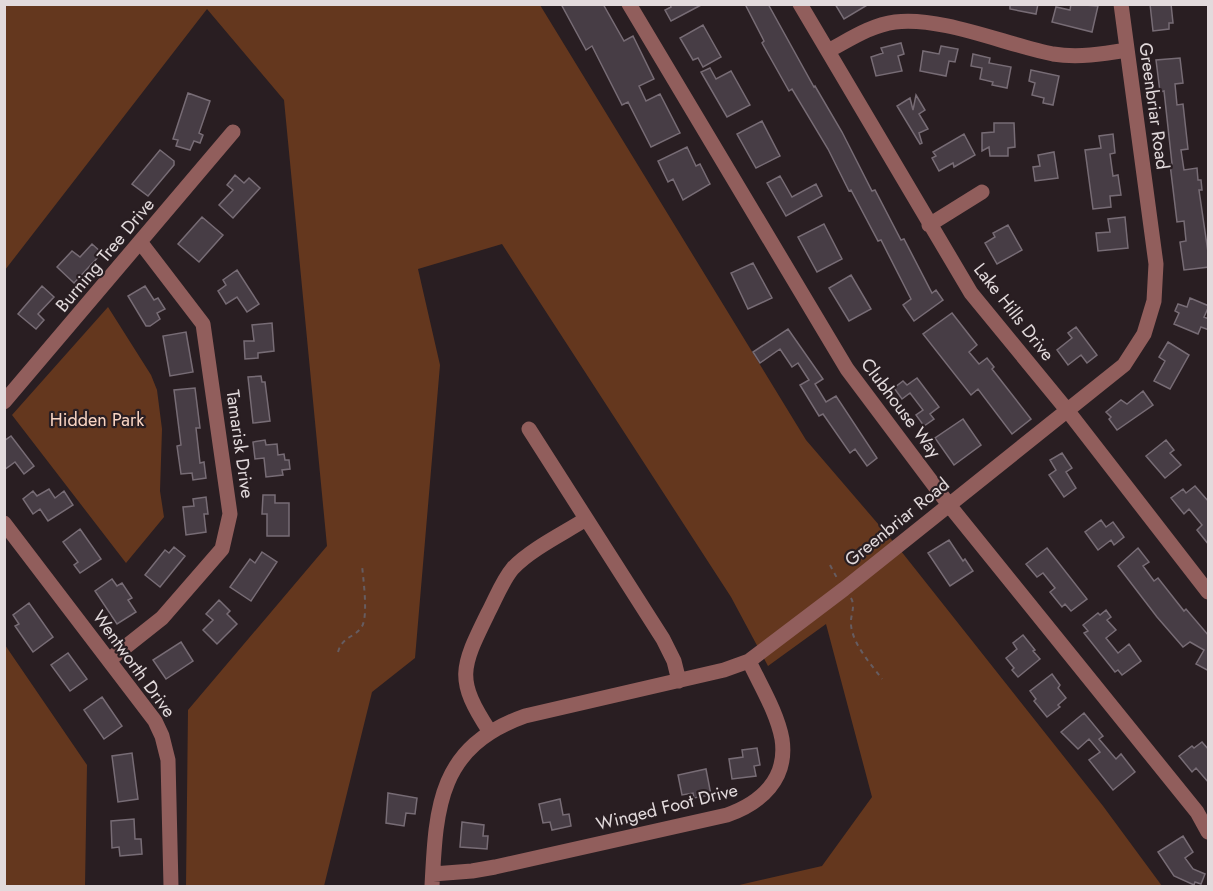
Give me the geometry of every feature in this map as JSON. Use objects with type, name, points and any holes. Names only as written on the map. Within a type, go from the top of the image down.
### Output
[{"type":"street","name":"Clubhouse Way","points":[[629,4],[847,369],[949,505],[1197,812],[1209,832]]},
{"type":"street","name":"Lake Hills Drive","points":[[800,4],[971,294],[1067,410],[1209,591]]},
{"type":"street","name":"Greenbriar Road","points":[[433,880],[435,829],[442,795],[467,751],[490,732],[513,720],[537,712],[679,681],[749,661],[844,590],[1124,365],[1144,334],[1154,301],[1156,264],[1121,4]]},
{"type":"street","points":[[828,51],[864,32],[894,22],[922,22],[1055,54],[1086,56],[1127,51]]},
{"type":"street","name":"Burning Tree Drive","points":[[4,402],[234,132]]},
{"type":"street","points":[[929,225],[982,192]]},
{"type":"street","name":"Tamarisk Drive","points":[[109,660],[162,618],[222,549],[230,514],[203,324],[141,243]]},
{"type":"street","points":[[529,429],[663,639],[674,661],[679,681]]},
{"type":"street","points":[[490,732],[472,703],[467,687],[466,662],[472,645],[503,582],[513,569],[529,555],[586,519]]},
{"type":"street","name":"Wentworth Drive","points":[[4,523],[155,721],[162,736],[168,760],[171,886]]},
{"type":"street","name":"Winged Foot Drive","points":[[433,880],[727,815],[751,806],[765,793],[776,776],[781,764],[782,740],[775,716],[749,661]]},
{"type":"path","points":[[338,652],[344,640],[359,630],[364,620],[362,565]]},
{"type":"path","points":[[830,565],[854,603],[851,623],[853,633],[882,679]]},
{"type":"green space","points":[[5,5],[540,5],[806,440],[897,546],[1103,806],[1162,886],[735,886],[822,866],[872,797],[826,624],[768,666],[731,597],[502,244],[418,269],[440,365],[415,658],[372,692],[324,886],[186,886],[188,710],[327,546],[284,100],[207,9],[5,270]]},
{"type":"green space","name":"Hidden Park","points":[[108,307],[151,375],[157,390],[162,429],[160,491],[164,517],[126,563],[12,415]]},
{"type":"green space","points":[[5,645],[87,765],[85,886],[5,886]]},
{"type":"building","points":[[561,4],[603,4],[624,41],[633,36],[654,79],[639,86],[646,101],[660,94],[680,133],[651,147],[628,102],[622,105],[592,46],[586,50]]},
{"type":"building","points":[[670,4],[703,4],[671,21],[665,10],[671,7]]},
{"type":"building","points":[[745,4],[768,4],[842,132],[872,191],[875,190],[901,240],[904,239],[932,293],[936,290],[943,300],[914,321],[903,305],[911,299],[881,240],[878,241],[792,89],[789,91],[762,43],[764,41]]},
{"type":"building","points":[[835,4],[869,4],[844,19]]},
{"type":"building","points":[[1010,4],[1038,4],[1036,14],[1010,9]]},
{"type":"building","points":[[1071,4],[1098,6],[1092,32],[1052,22],[1056,7],[1070,10]]},
{"type":"building","points":[[1150,4],[1171,4],[1173,23],[1169,23],[1169,29],[1153,31]]},
{"type":"building","points":[[703,25],[721,57],[703,67],[698,58],[693,60],[680,38]]},
{"type":"building","points":[[901,43],[904,54],[898,56],[902,71],[876,76],[871,57],[883,53],[881,48]]},
{"type":"building","points":[[941,46],[958,49],[955,62],[949,61],[946,76],[920,71],[923,51],[939,54]]},
{"type":"building","points":[[973,54],[990,58],[989,63],[1011,67],[1007,88],[992,85],[993,82],[980,79],[982,68],[971,66]]},
{"type":"building","points":[[1180,58],[1183,83],[1175,84],[1177,105],[1183,104],[1188,149],[1181,150],[1184,170],[1197,168],[1198,180],[1201,180],[1202,190],[1199,190],[1209,259],[1209,267],[1184,270],[1180,242],[1186,241],[1184,221],[1177,222],[1164,91],[1160,92],[1156,60]]},
{"type":"building","points":[[710,68],[716,79],[731,71],[750,105],[727,117],[701,72]]},
{"type":"building","points":[[1031,70],[1059,76],[1053,105],[1043,103],[1044,98],[1032,95],[1035,83],[1029,81]]},
{"type":"building","points":[[188,93],[210,101],[199,133],[203,135],[200,143],[194,141],[190,150],[176,146],[178,140],[173,139]]},
{"type":"building","points":[[916,95],[925,110],[919,114],[928,129],[919,133],[922,143],[920,144],[897,106],[910,98],[913,110]]},
{"type":"building","points":[[762,121],[780,156],[756,168],[737,134]]},
{"type":"building","points":[[994,123],[1014,123],[1015,147],[1008,148],[1008,156],[990,156],[989,147],[982,151],[982,133],[994,132]]},
{"type":"building","points":[[964,134],[975,155],[954,167],[953,163],[939,171],[932,158],[936,156],[933,152]]},
{"type":"building","points":[[1113,134],[1115,153],[1110,154],[1113,176],[1118,175],[1121,195],[1110,196],[1111,207],[1093,209],[1085,150],[1101,148],[1099,136]]},
{"type":"building","points":[[687,147],[696,166],[700,164],[710,184],[683,200],[673,179],[668,182],[658,161]]},
{"type":"building","points":[[160,150],[174,161],[174,165],[148,196],[132,184]]},
{"type":"building","points":[[1054,152],[1058,178],[1035,181],[1033,167],[1040,166],[1038,155]]},
{"type":"building","points":[[235,175],[244,183],[249,178],[260,188],[233,218],[219,205],[233,190],[227,185]]},
{"type":"building","points":[[780,176],[792,197],[816,184],[822,196],[786,216],[767,183]]},
{"type":"building","points":[[202,217],[223,235],[199,262],[178,244]]},
{"type":"building","points":[[1125,217],[1128,248],[1098,251],[1096,233],[1110,232],[1108,219]]},
{"type":"building","points":[[824,224],[842,259],[817,272],[798,237]]},
{"type":"building","points":[[1008,225],[1022,250],[997,264],[985,243],[995,237],[993,233]]},
{"type":"building","points":[[92,244],[102,253],[74,283],[57,267],[72,251],[80,257]]},
{"type":"building","points":[[753,263],[772,298],[748,309],[731,273]]},
{"type":"building","points":[[237,270],[259,304],[247,312],[237,297],[226,304],[218,291],[226,285],[223,280]]},
{"type":"building","points":[[851,275],[871,309],[849,321],[829,288]]},
{"type":"building","points":[[42,286],[54,297],[38,314],[44,320],[36,329],[18,314]]},
{"type":"building","points":[[145,286],[154,300],[158,298],[165,309],[157,313],[160,319],[150,326],[146,326],[128,296]]},
{"type":"building","points":[[1190,298],[1209,306],[1204,317],[1209,319],[1209,330],[1201,327],[1198,334],[1174,324],[1179,313],[1175,311],[1178,304],[1187,307]]},
{"type":"building","points":[[952,313],[977,345],[969,352],[979,364],[987,358],[994,367],[992,369],[1031,419],[1012,434],[978,389],[971,395],[923,334]]},
{"type":"building","points":[[272,323],[274,351],[258,353],[258,358],[245,359],[244,341],[254,341],[252,325]]},
{"type":"building","points":[[1076,327],[1097,355],[1087,363],[1081,355],[1068,365],[1057,350],[1072,338],[1068,333]]},
{"type":"building","points":[[788,329],[823,379],[815,384],[826,402],[836,396],[877,458],[867,466],[855,449],[850,453],[823,414],[819,416],[800,385],[809,380],[798,363],[792,367],[780,349],[760,363],[753,352]]},
{"type":"building","points":[[186,332],[193,372],[170,376],[163,336]]},
{"type":"building","points":[[1168,342],[1189,355],[1170,389],[1154,381],[1165,361],[1159,357]]},
{"type":"building","points":[[261,376],[262,382],[265,382],[270,421],[253,423],[248,377]]},
{"type":"building","points":[[917,378],[939,407],[930,414],[934,419],[924,426],[916,415],[923,410],[910,393],[902,399],[894,388],[903,381],[907,385]]},
{"type":"building","points":[[195,388],[200,428],[196,428],[200,463],[204,462],[206,478],[193,480],[192,473],[181,474],[177,446],[181,445],[174,390]]},
{"type":"building","points":[[1143,391],[1153,405],[1117,430],[1106,412],[1121,400],[1127,404]]},
{"type":"building","points":[[963,419],[981,445],[954,465],[935,438]]},
{"type":"building","points":[[11,436],[34,466],[24,474],[15,462],[4,470],[4,441]]},
{"type":"building","points":[[265,440],[266,445],[277,444],[278,455],[284,454],[285,460],[289,460],[290,469],[282,470],[283,475],[266,477],[264,458],[255,459],[253,442]]},
{"type":"building","points":[[1166,440],[1174,450],[1170,453],[1181,465],[1165,478],[1146,456]]},
{"type":"building","points":[[1062,453],[1072,468],[1066,472],[1076,488],[1064,497],[1049,475],[1056,470],[1050,460]]},
{"type":"building","points":[[1195,486],[1209,502],[1209,545],[1197,530],[1202,525],[1189,509],[1184,514],[1171,498],[1183,489],[1186,493]]},
{"type":"building","points":[[49,489],[55,498],[64,491],[73,505],[48,521],[40,509],[33,514],[23,499],[33,491],[37,496]]},
{"type":"building","points":[[263,495],[275,495],[275,503],[289,503],[289,536],[267,536],[267,514],[262,514]]},
{"type":"building","points":[[206,497],[208,514],[204,514],[206,532],[186,535],[183,507],[194,506],[193,499]]},
{"type":"building","points":[[1101,520],[1106,527],[1113,522],[1124,537],[1114,545],[1111,540],[1098,550],[1085,532]]},
{"type":"building","points":[[80,529],[101,559],[80,573],[74,565],[78,562],[63,542]]},
{"type":"building","points":[[949,540],[973,571],[950,586],[928,553]]},
{"type":"building","points":[[174,547],[185,556],[160,587],[145,575],[165,550],[169,553]]},
{"type":"building","points":[[1047,548],[1087,599],[1071,611],[1065,604],[1062,607],[1050,592],[1055,588],[1043,573],[1037,577],[1026,564]]},
{"type":"building","points":[[1138,548],[1149,562],[1143,566],[1154,581],[1158,578],[1184,611],[1186,609],[1209,636],[1209,671],[1196,664],[1204,650],[1190,642],[1183,647],[1118,566]]},
{"type":"building","points":[[262,552],[277,562],[251,601],[230,587],[250,559],[255,563]]},
{"type":"building","points":[[112,579],[117,586],[122,583],[132,598],[128,600],[136,612],[117,624],[95,591]]},
{"type":"building","points":[[219,600],[230,611],[227,614],[237,624],[217,644],[203,630],[213,620],[206,614]]},
{"type":"building","points":[[29,603],[53,637],[33,652],[15,626],[19,624],[13,615]]},
{"type":"building","points":[[1106,610],[1111,617],[1107,620],[1116,630],[1106,638],[1118,653],[1129,644],[1141,661],[1122,675],[1118,670],[1115,672],[1084,633],[1088,631],[1083,625],[1098,613],[1100,615]]},
{"type":"building","points":[[1023,635],[1040,659],[1018,677],[1006,658],[1017,649],[1013,643]]},
{"type":"building","points":[[181,642],[193,661],[166,679],[153,660]]},
{"type":"building","points":[[68,653],[87,679],[70,691],[51,665]]},
{"type":"building","points":[[1052,674],[1060,685],[1058,688],[1066,698],[1058,705],[1060,707],[1047,717],[1034,701],[1036,699],[1030,691]]},
{"type":"building","points":[[102,697],[122,726],[104,739],[84,710]]},
{"type":"building","points":[[1084,713],[1103,736],[1099,739],[1116,759],[1121,754],[1135,772],[1113,790],[1089,760],[1100,752],[1089,739],[1078,749],[1061,732]]},
{"type":"building","points":[[1202,742],[1209,750],[1209,783],[1196,768],[1192,772],[1179,756]]},
{"type":"building","points":[[757,748],[760,765],[754,766],[756,776],[732,779],[729,759],[743,757],[742,750]]},
{"type":"building","points":[[132,753],[138,799],[118,802],[112,756]]},
{"type":"building","points":[[706,769],[711,795],[694,798],[693,793],[682,795],[678,775]]},
{"type":"building","points":[[388,793],[417,798],[415,814],[406,813],[404,826],[386,823]]},
{"type":"building","points":[[560,799],[563,815],[569,814],[571,826],[552,830],[550,822],[543,823],[539,804]]},
{"type":"building","points":[[134,819],[135,839],[141,839],[142,854],[120,856],[119,847],[112,848],[111,821]]},
{"type":"building","points":[[462,822],[484,825],[483,836],[488,836],[487,849],[460,847]]},
{"type":"building","points":[[1183,836],[1193,852],[1185,858],[1193,869],[1205,874],[1201,884],[1195,882],[1194,885],[1174,876],[1158,852]]}]
